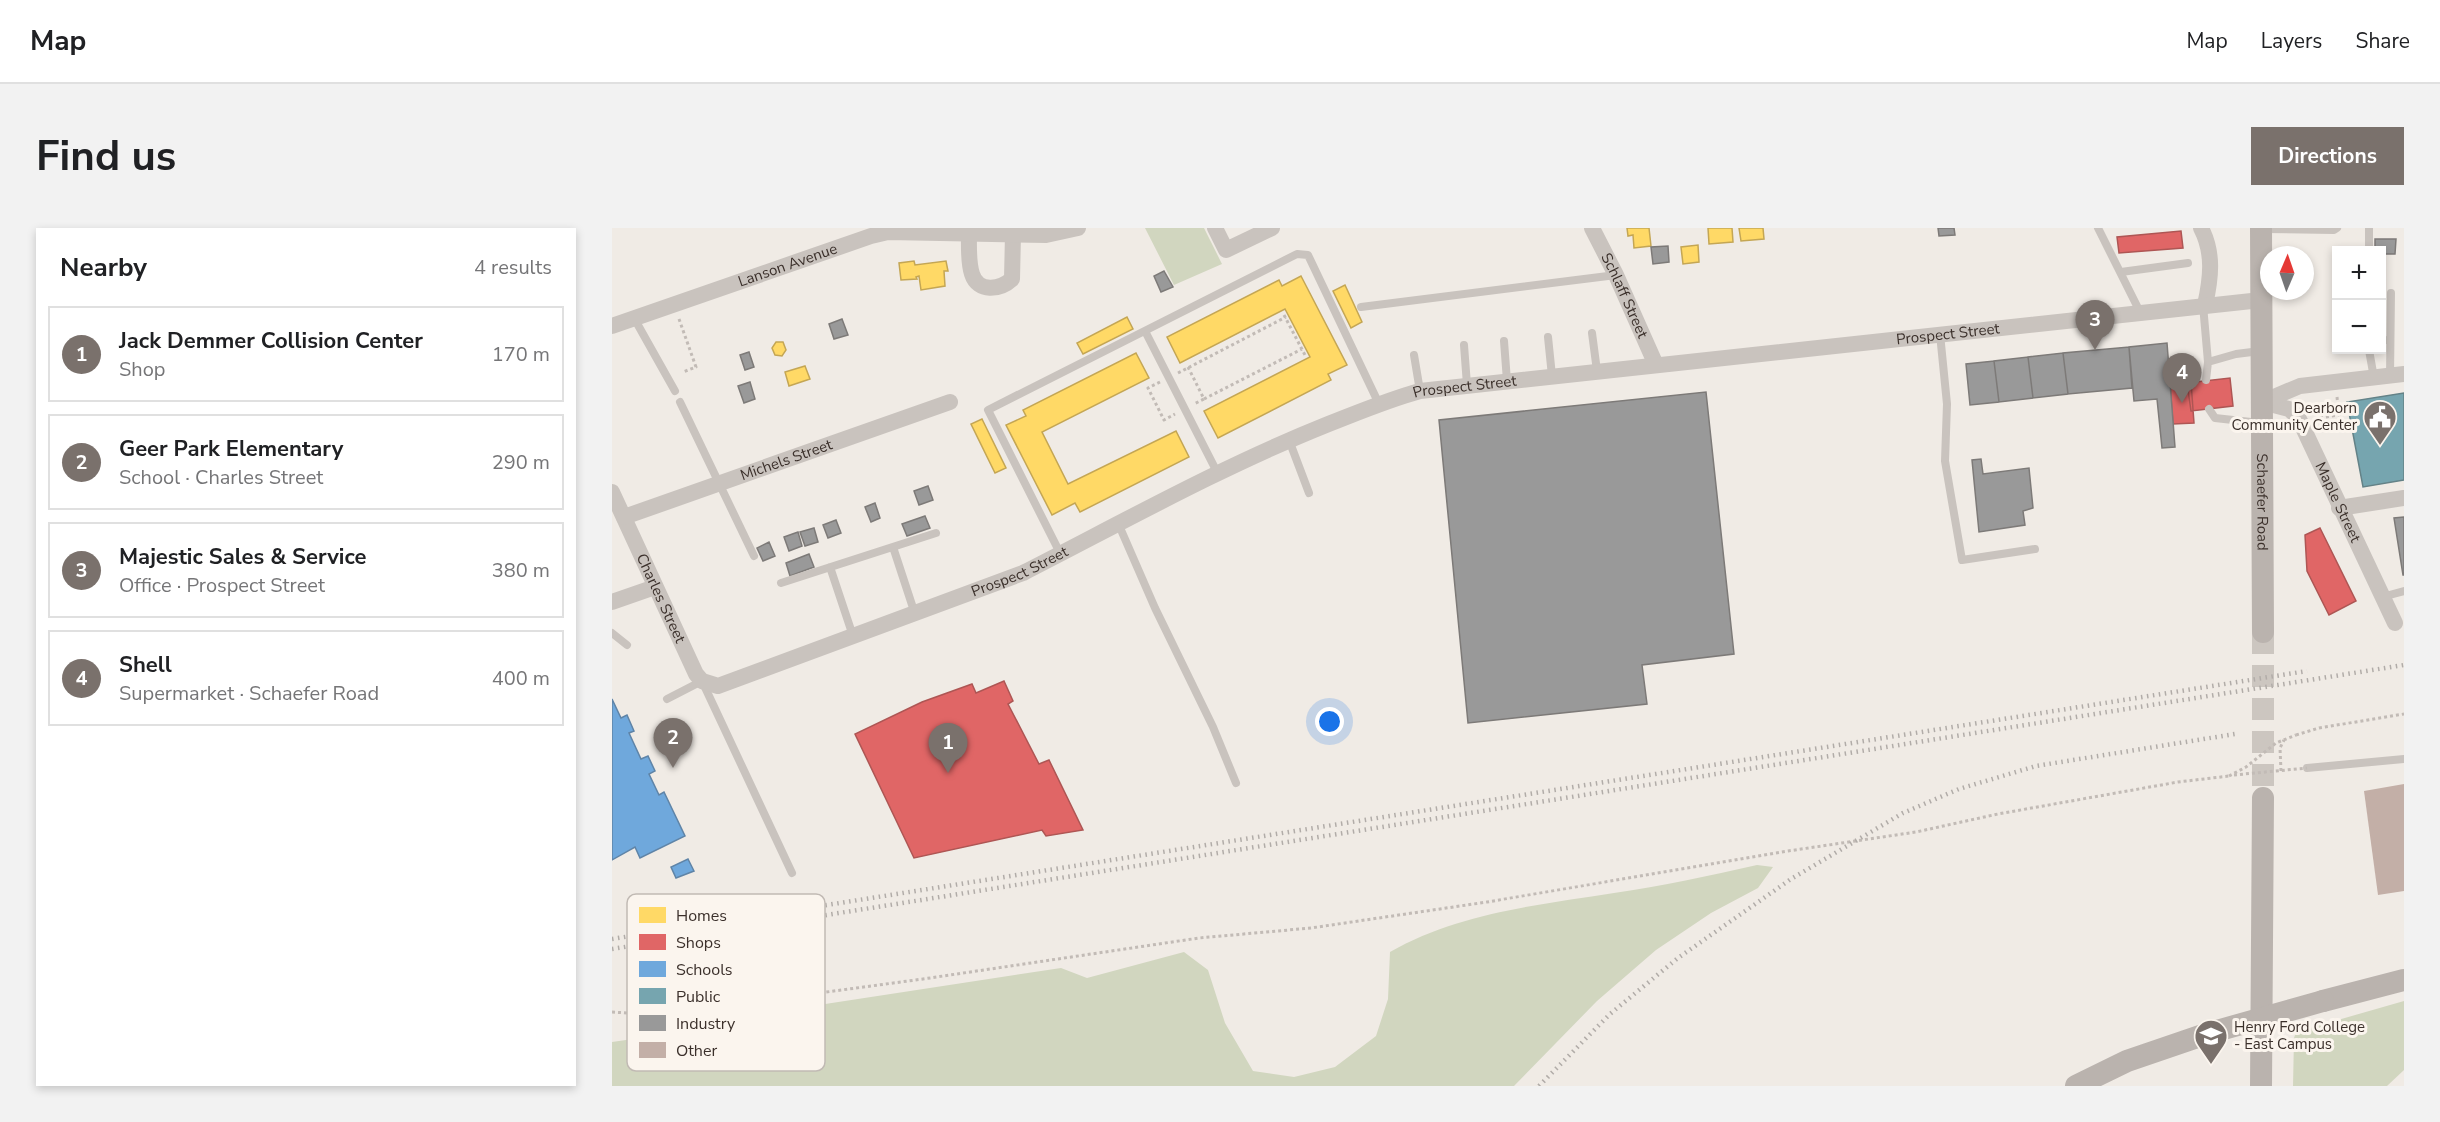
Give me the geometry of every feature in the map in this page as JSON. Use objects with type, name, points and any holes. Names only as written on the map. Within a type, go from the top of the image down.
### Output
[{"type":"main road","name":"Schaefer Road","points":[[2261,229],[2261,246]]},
{"type":"main road","name":"Schaefer Road","points":[[2261,300],[2263,632]]},
{"type":"main road","points":[[2261,1086],[2263,798]]},
{"type":"main road","points":[[2076,1086],[2127,1061],[2206,1034],[2404,980]]},
{"type":"street","name":"Lanson Avenue","points":[[612,326],[888,232],[1046,235],[1078,228]]},
{"type":"street","points":[[1215,228],[1226,250],[1272,228]]},
{"type":"street","name":"Schlaff Street","points":[[1592,228],[1616,275],[1656,365]]},
{"type":"street","points":[[2201,228],[2207,240],[2211,261],[2211,273],[2204,305]]},
{"type":"street","points":[[969,234],[972,275],[978,282],[991,289],[1004,286],[1012,279],[1013,234]]},
{"type":"street","name":"Prospect Street","points":[[702,681],[710,685],[725,685],[1023,573],[1289,440],[1379,404],[1419,391],[2261,300]]},
{"type":"street","points":[[2262,413],[2300,386],[2389,376]]},
{"type":"street","name":"Michels Street","points":[[624,517],[950,402]]},
{"type":"street","name":"Maple Street","points":[[2262,413],[2289,408],[2298,417],[2339,508],[2395,622]]},
{"type":"street","name":"Charles Street","points":[[612,492],[696,674],[702,681]]},
{"type":"street","points":[[2339,508],[2404,498]]},
{"type":"street","points":[[612,602],[655,587]]},
{"type":"lane","points":[[2098,228],[2140,312]]},
{"type":"lane","points":[[2261,229],[2337,228]]},
{"type":"lane","points":[[2369,228],[2369,246]]},
{"type":"lane","points":[[1060,553],[988,410],[1297,254],[1308,255],[1379,404]]},
{"type":"lane","points":[[2121,272],[2188,263]]},
{"type":"lane","points":[[1361,307],[1616,275]]},
{"type":"lane","points":[[2386,293],[2389,376]]},
{"type":"lane","points":[[2204,305],[2208,362],[2206,380]]},
{"type":"lane","points":[[634,318],[675,391]]},
{"type":"lane","points":[[1145,331],[1218,474]]},
{"type":"lane","points":[[1592,333],[1597,371]]},
{"type":"lane","points":[[1940,334],[1947,404],[1945,462],[1962,560],[2036,549]]},
{"type":"lane","points":[[1548,337],[1552,376]]},
{"type":"lane","points":[[1504,341],[1507,381]]},
{"type":"lane","points":[[1464,345],[1467,385]]},
{"type":"lane","points":[[2208,362],[2236,354],[2262,351]]},
{"type":"lane","points":[[2372,354],[2389,376]]},
{"type":"lane","points":[[1414,355],[1419,391]]},
{"type":"lane","points":[[680,402],[754,556]]},
{"type":"lane","points":[[2209,409],[2215,418],[2236,422],[2262,413]]},
{"type":"lane","points":[[1289,440],[1308,493]]},
{"type":"lane","points":[[1118,524],[1213,727],[1236,783]]},
{"type":"lane","points":[[781,583],[936,533]]},
{"type":"lane","points":[[893,547],[915,614]]},
{"type":"lane","points":[[830,567],[854,637]]},
{"type":"lane","points":[[2382,597],[2404,591]]},
{"type":"lane","points":[[612,633],[627,645]]},
{"type":"lane","points":[[667,699],[702,681],[792,873]]},
{"type":"lane","points":[[2307,768],[2404,759]]},
{"type":"path","points":[[1176,374],[1285,316],[1305,354]]},
{"type":"path","points":[[679,318],[696,367],[683,372]]},
{"type":"path","points":[[1192,405],[1302,349]]},
{"type":"path","points":[[1188,367],[1204,399]]},
{"type":"path","points":[[1155,373],[1160,382],[1148,388],[1164,420],[1176,413]]},
{"type":"path","points":[[2336,396],[2339,414]]},
{"type":"path","points":[[2320,418],[2349,413]]},
{"type":"path","points":[[2229,776],[2246,767],[2276,743],[2295,735],[2330,726],[2404,714]]},
{"type":"path","points":[[2281,771],[2280,748],[2284,740]]},
{"type":"path","points":[[825,992],[1199,938],[1311,928],[1487,902],[1788,851],[1916,832],[1998,814],[2178,782],[2307,768]]},
{"type":"path","points":[[612,1012],[627,1013]]},
{"type":"green space","points":[[1145,228],[1204,228],[1222,264],[1174,285]]},
{"type":"green space","points":[[1757,865],[1773,867],[1758,888],[1711,913],[1656,950],[1597,1001],[1514,1086],[612,1086],[612,1042],[627,1040],[627,1071],[825,1071],[825,1004],[1061,968],[1087,978],[1184,952],[1208,970],[1225,1023],[1253,1071],[1294,1077],[1335,1067],[1376,1036],[1388,999],[1390,952],[1443,928],[1499,912],[1668,884]]},
{"type":"green space","points":[[2404,1001],[2404,1070],[2387,1086],[2293,1086],[2296,1032]]},
{"type":"building: Homes","points":[[1627,228],[1649,228],[1651,246],[1634,248],[1633,235],[1628,236]]},
{"type":"building: Homes","points":[[1708,228],[1732,228],[1733,242],[1709,244]]},
{"type":"building: Homes","points":[[1739,228],[1763,228],[1764,239],[1741,241]]},
{"type":"building: Homes","points":[[1698,245],[1699,262],[1683,264],[1681,247]]},
{"type":"building: Homes","points":[[914,261],[915,265],[946,261],[948,271],[944,271],[945,286],[921,290],[919,276],[916,277],[917,279],[901,280],[899,263]]},
{"type":"building: Homes","points":[[1301,276],[1347,365],[1328,374],[1331,380],[1218,438],[1204,411],[1310,357],[1285,309],[1180,363],[1167,337],[1279,280],[1282,286]]},
{"type":"building: Homes","points":[[1345,285],[1362,322],[1351,328],[1333,291]]},
{"type":"building: Homes","points":[[1127,317],[1133,329],[1083,354],[1077,343]]},
{"type":"building: Homes","points":[[776,342],[783,342],[786,350],[782,356],[775,355],[772,348]]},
{"type":"building: Homes","points":[[1136,353],[1149,378],[1042,432],[1068,484],[1176,431],[1189,457],[1080,512],[1075,503],[1052,515],[1006,425],[1026,416],[1023,410]]},
{"type":"building: Homes","points":[[805,366],[810,379],[789,386],[785,372]]},
{"type":"building: Homes","points":[[982,419],[1006,468],[995,473],[971,424]]},
{"type":"building: Shops","points":[[2181,231],[2183,248],[2119,253],[2117,237]]},
{"type":"building: Shops","points":[[2230,378],[2233,406],[2191,411],[2187,383]]},
{"type":"building: Shops","points":[[2191,382],[2194,423],[2173,424],[2170,384]]},
{"type":"building: Shops","points":[[2320,528],[2356,601],[2329,615],[2307,571],[2305,535]]},
{"type":"building: Shops","points":[[1004,681],[1013,701],[1008,704],[1039,764],[1049,760],[1083,830],[1046,836],[1042,830],[914,858],[855,734],[922,702],[972,684],[976,693]]},
{"type":"building: Schools","points":[[612,699],[621,718],[627,715],[634,731],[629,733],[641,759],[648,756],[655,771],[649,774],[659,795],[664,792],[685,836],[640,858],[635,847],[612,860]]},
{"type":"building: Schools","points":[[688,859],[694,871],[676,878],[671,867]]},
{"type":"building: Public","name":"Dearborn Community Center","points":[[2404,393],[2404,480],[2363,487],[2347,402]]},
{"type":"building: Industry","points":[[1938,228],[1954,228],[1955,235],[1939,236]]},
{"type":"building: Industry","points":[[2375,239],[2396,239],[2395,254],[2386,254],[2386,246],[2375,246]]},
{"type":"building: Industry","points":[[1668,246],[1669,262],[1653,264],[1651,247]]},
{"type":"building: Industry","points":[[1164,271],[1173,287],[1161,292],[1154,276]]},
{"type":"building: Industry","points":[[842,319],[848,335],[834,339],[829,324]]},
{"type":"building: Industry","points":[[2167,343],[2175,447],[2162,448],[2157,399],[2134,401],[2129,347]]},
{"type":"building: Industry","points":[[2129,347],[2132,388],[2068,394],[2063,353]]},
{"type":"building: Industry","points":[[749,352],[754,367],[745,370],[740,355]]},
{"type":"building: Industry","points":[[2063,353],[2068,394],[2033,398],[2028,357]]},
{"type":"building: Industry","points":[[2028,357],[2033,398],[1999,402],[1994,361]]},
{"type":"building: Industry","points":[[1994,361],[1999,402],[1970,405],[1966,364]]},
{"type":"building: Industry","points":[[750,382],[755,399],[744,403],[738,386]]},
{"type":"building: Industry","points":[[1706,392],[1734,654],[1642,665],[1647,704],[1468,723],[1439,420]]},
{"type":"building: Industry","points":[[1981,459],[1983,474],[2029,468],[2033,508],[2023,511],[2025,525],[1979,532],[1972,460]]},
{"type":"building: Industry","points":[[928,486],[933,500],[919,505],[914,491]]},
{"type":"building: Industry","points":[[875,503],[880,518],[871,522],[865,507]]},
{"type":"building: Industry","points":[[925,516],[930,528],[907,536],[902,524]]},
{"type":"building: Industry","points":[[2404,517],[2404,575],[2403,575],[2394,518]]},
{"type":"building: Industry","points":[[836,520],[841,533],[828,538],[823,525]]},
{"type":"building: Industry","points":[[814,528],[818,542],[805,546],[800,532]]},
{"type":"building: Industry","points":[[798,532],[802,546],[789,551],[784,537]]},
{"type":"building: Industry","points":[[769,542],[775,556],[763,561],[757,548]]},
{"type":"building: Industry","points":[[809,554],[814,567],[790,576],[786,563]]},
{"type":"building: Other","points":[[2404,784],[2404,891],[2378,895],[2364,791]]},
{"type":"tunnel","points":[[2263,632],[2263,798]]},
{"type":"railway","points":[[825,915],[2404,665]]},
{"type":"railway","points":[[825,905],[2307,671]]},
{"type":"railway","points":[[1539,1086],[1610,1014],[1678,958],[1791,879],[1903,813],[1959,789],[2036,766],[2235,734]]},
{"type":"railway","points":[[612,939],[627,937]]},
{"type":"railway","points":[[612,949],[627,947]]},
{"type":"place","name":"Majestic Sales & Service","points":[[2095,350]]},
{"type":"place","name":"Shell","points":[[2182,403]]},
{"type":"place","name":"Dearborn Community Center","points":[[2380,446]]},
{"type":"place","name":"Geer Park Elementary","points":[[673,768]]},
{"type":"place","name":"Jack Demmer Collision Center","points":[[948,773]]},
{"type":"place","name":"Henry Ford College - East Campus","points":[[2211,1065]]}]
